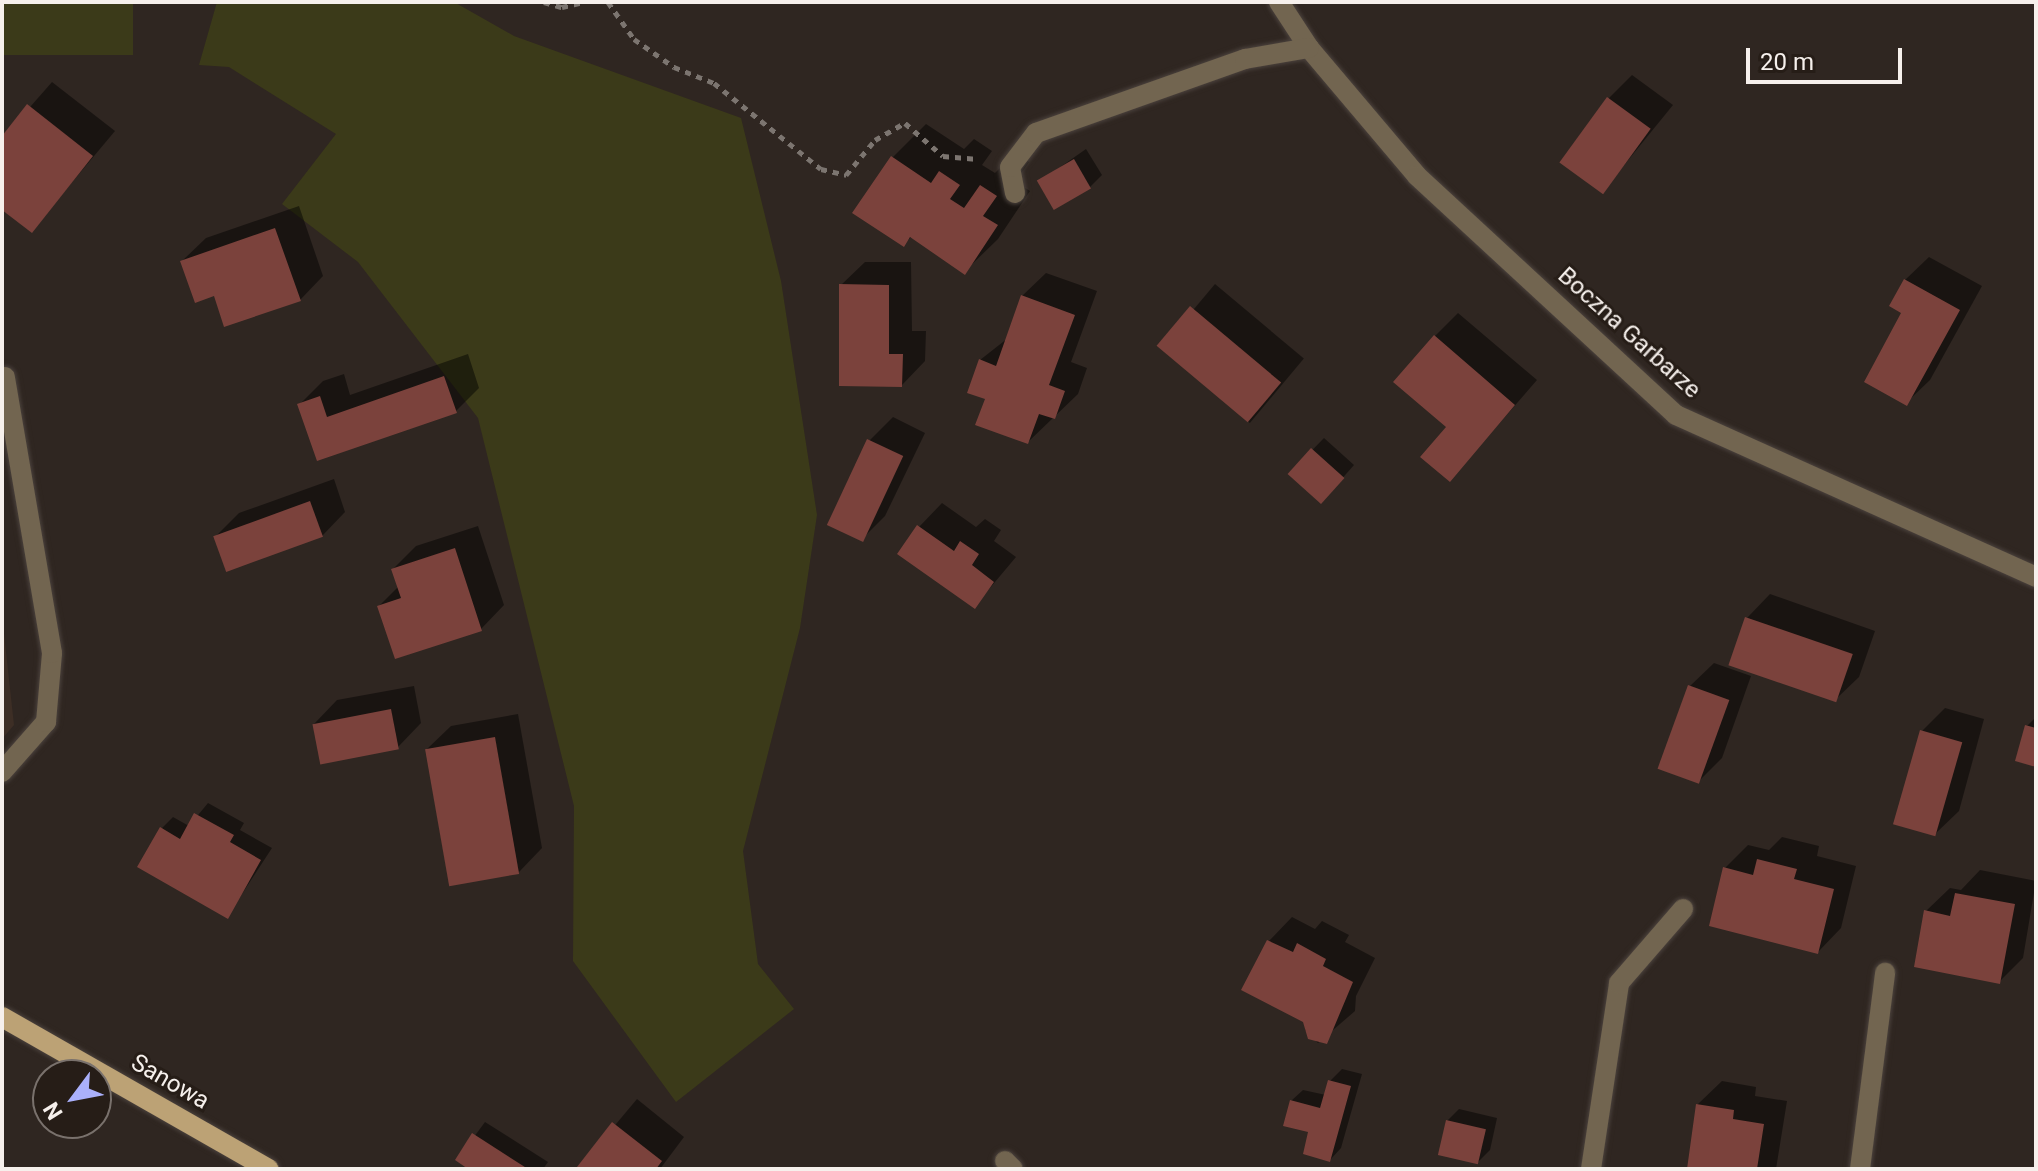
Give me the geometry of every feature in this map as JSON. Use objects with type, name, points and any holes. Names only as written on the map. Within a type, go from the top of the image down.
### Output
[{"type":"main road","name":"Sanowa","points":[[2,1017],[269,1169]]},
{"type":"street","name":"Boczna Garbarze","points":[[1279,2],[1309,48],[1417,176],[1676,415],[2036,577]]},
{"type":"street","points":[[1015,193],[1010,167],[1036,133],[1245,59],[1309,48]]},
{"type":"street","points":[[2,772],[46,722],[52,653],[5,377]]},
{"type":"street","points":[[1591,1169],[1619,983],[1683,909]]},
{"type":"street","points":[[1860,1169],[1885,973]]},
{"type":"path","points":[[544,2],[562,7],[583,2]]},
{"type":"path","points":[[608,2],[634,39],[674,67],[714,83],[821,169],[846,175],[875,140],[905,123],[943,156],[986,160],[1036,133]]},
{"type":"shaded area","points":[[2,2],[133,2],[133,55],[2,55]]},
{"type":"shaded area","points":[[217,2],[454,2],[514,36],[741,118],[781,281],[817,515],[800,628],[743,851],[758,964],[794,1009],[676,1102],[573,961],[574,806],[478,418],[358,262],[282,204],[336,134],[229,67],[199,65]]},
{"type":"shaded area","points":[[2,615],[14,725],[2,739]]},
{"type":"building","points":[[1607,97],[1651,129],[1603,194],[1559,163]]},
{"type":"building","points":[[27,104],[93,156],[32,233],[2,210],[2,136]]},
{"type":"building","points":[[891,156],[931,183],[939,171],[960,185],[950,199],[964,208],[980,185],[997,196],[983,216],[998,225],[965,275],[910,237],[904,247],[852,213]]},
{"type":"building","points":[[1074,159],[1091,188],[1054,210],[1037,180]]},
{"type":"building","points":[[275,228],[301,301],[224,327],[214,296],[195,303],[180,261]]},
{"type":"building","points":[[1904,279],[1960,310],[1907,406],[1864,382],[1901,313],[1889,306]]},
{"type":"building","points":[[839,284],[889,285],[889,354],[903,354],[902,387],[839,386]]},
{"type":"building","points":[[1021,295],[1075,315],[1049,385],[1065,391],[1055,419],[1039,414],[1028,444],[975,425],[985,399],[967,393],[979,359],[996,366]]},
{"type":"building","points":[[1190,306],[1281,382],[1248,422],[1157,346]]},
{"type":"building","points":[[1434,335],[1515,405],[1450,482],[1420,457],[1446,427],[1393,382]]},
{"type":"building","points":[[444,376],[457,413],[317,461],[297,404],[320,396],[327,417]]},
{"type":"building","points":[[867,439],[903,456],[863,542],[827,525]]},
{"type":"building","points":[[1311,448],[1344,478],[1321,504],[1288,474]]},
{"type":"building","points":[[310,501],[323,537],[226,572],[213,536]]},
{"type":"building","points":[[917,525],[954,551],[960,541],[979,554],[972,565],[994,582],[975,609],[897,554]]},
{"type":"building","points":[[455,548],[482,631],[395,659],[377,606],[401,598],[391,569]]},
{"type":"building","points":[[1745,617],[1853,654],[1836,702],[1728,665]]},
{"type":"building","points":[[1688,685],[1729,700],[1699,784],[1658,769]]},
{"type":"building","points":[[391,709],[399,749],[320,765],[312,724]]},
{"type":"building","points":[[2025,725],[2036,728],[2036,767],[2015,761]]},
{"type":"building","points":[[1920,730],[1962,742],[1935,836],[1893,824]]},
{"type":"building","points":[[495,737],[519,874],[449,886],[425,749]]},
{"type":"building","points":[[194,813],[234,835],[230,842],[261,860],[228,919],[137,867],[160,827],[180,839]]},
{"type":"building","points":[[1757,859],[1797,869],[1794,879],[1834,889],[1818,954],[1709,926],[1723,867],[1753,875]]},
{"type":"building","points":[[1955,893],[2015,904],[2000,984],[1914,967],[1924,910],[1950,916]]},
{"type":"building","points":[[1267,940],[1293,952],[1297,943],[1326,959],[1323,966],[1353,982],[1327,1044],[1308,1039],[1303,1022],[1241,990]]},
{"type":"building","points":[[1328,1080],[1351,1086],[1330,1162],[1303,1154],[1308,1132],[1283,1126],[1290,1100],[1320,1108]]},
{"type":"building","points":[[1696,1104],[1734,1110],[1733,1119],[1764,1124],[1757,1169],[1687,1169]]},
{"type":"building","points":[[1446,1120],[1486,1129],[1478,1164],[1438,1155]]},
{"type":"building","points":[[612,1122],[662,1161],[656,1169],[577,1167]]},
{"type":"building","points":[[472,1133],[528,1169],[468,1169],[455,1160]]}]
